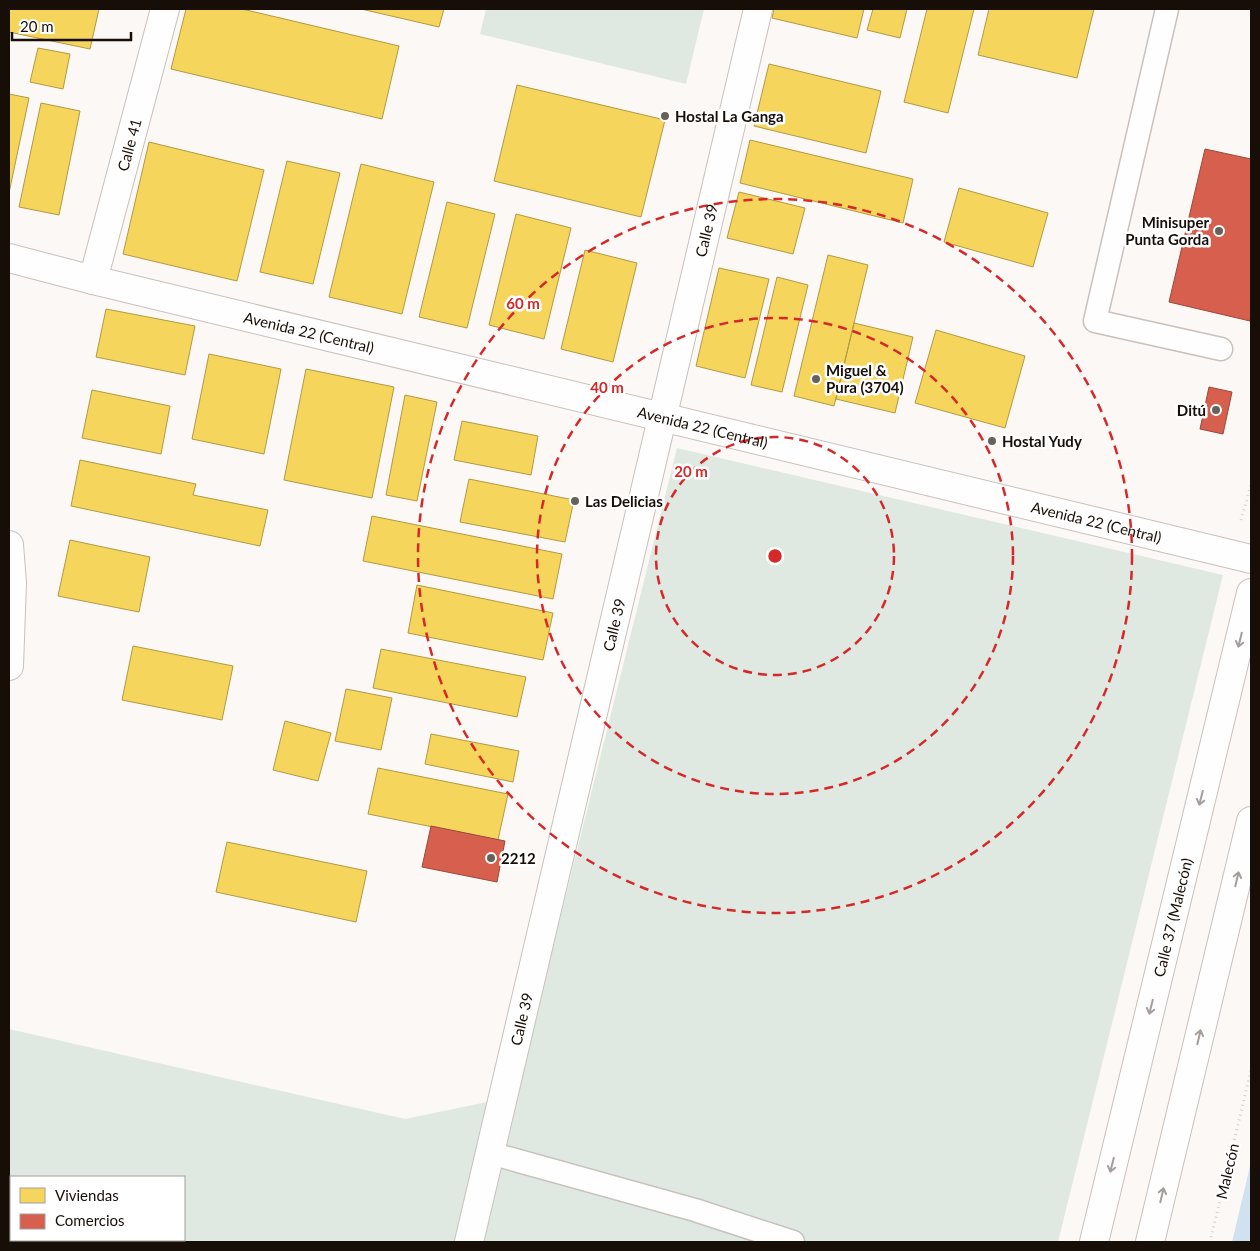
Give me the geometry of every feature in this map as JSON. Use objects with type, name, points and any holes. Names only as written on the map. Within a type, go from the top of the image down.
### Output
[{"type":"street","name":"Calle 41","points":[[93,280],[165,9]]},
{"type":"street","name":"Calle 39","points":[[469,1242],[758,9]]},
{"type":"street","name":"Avenida 22 (Central)","points":[[9,258],[662,418],[1251,559]]},
{"type":"street","points":[[9,545],[12,584],[9,666]]},
{"type":"street","name":"Calle 37 (Malecón)","points":[[1094,1242],[1251,593]]},
{"type":"street","points":[[1150,1242],[1251,820]]},
{"type":"lane","points":[[1167,9],[1095,321],[1221,349]]},
{"type":"lane","points":[[490,1153],[695,1210],[794,1242]]},
{"type":"path","name":"Malecón","points":[[1210,1242],[1251,1070]]},
{"type":"shaded area","points":[[486,9],[704,9],[686,84],[480,34]]},
{"type":"shaded area","points":[[677,448],[1223,575],[1058,1242],[9,1242],[9,1029],[405,1119],[516,1096]]},
{"type":"water","points":[[1251,1162],[1251,1242],[1232,1242]]},
{"type":"building: Viviendas","points":[[9,9],[99,9],[90,49],[9,32]]},
{"type":"building: Viviendas","points":[[186,9],[242,9],[399,46],[382,119],[171,69]]},
{"type":"building: Viviendas","points":[[361,9],[444,9],[439,27]]},
{"type":"building: Viviendas","points":[[774,9],[864,9],[857,38],[772,18]]},
{"type":"building: Viviendas","points":[[873,9],[907,9],[900,38],[867,30]]},
{"type":"building: Viviendas","points":[[927,9],[974,9],[948,113],[904,102]]},
{"type":"building: Viviendas","points":[[989,9],[1094,9],[1077,78],[978,55]]},
{"type":"building: Viviendas","points":[[38,48],[70,54],[63,89],[30,82]]},
{"type":"building: Viviendas","points":[[769,64],[881,91],[866,153],[754,126]]},
{"type":"building: Viviendas","points":[[517,85],[665,120],[641,217],[494,181]]},
{"type":"building: Viviendas","points":[[9,94],[29,98],[9,193]]},
{"type":"building: Viviendas","points":[[41,103],[80,111],[59,215],[19,207]]},
{"type":"building: Viviendas","points":[[750,140],[913,179],[903,223],[740,183]]},
{"type":"building: Viviendas","points":[[149,142],[264,170],[237,281],[123,254]]},
{"type":"building: Viviendas","points":[[287,161],[340,173],[313,284],[260,272]]},
{"type":"building: Viviendas","points":[[361,164],[434,182],[402,314],[329,297]]},
{"type":"building: Viviendas","points":[[959,188],[1048,213],[1033,267],[944,242]]},
{"type":"building: Viviendas","points":[[739,192],[805,208],[793,254],[727,238]]},
{"type":"building: Viviendas","points":[[447,202],[495,214],[467,328],[419,317]]},
{"type":"building: Viviendas","points":[[516,214],[571,228],[544,339],[489,325]]},
{"type":"building: Viviendas","points":[[585,250],[637,263],[613,362],[561,349]]},
{"type":"building: Viviendas","points":[[828,255],[868,265],[834,406],[794,396]]},
{"type":"building: Viviendas","points":[[719,268],[769,279],[745,378],[696,366]]},
{"type":"building: Viviendas","points":[[777,277],[808,285],[782,392],[751,385]]},
{"type":"building: Viviendas","points":[[106,309],[195,326],[185,375],[96,357]]},
{"type":"building: Viviendas","points":[[854,323],[913,337],[895,413],[836,399]]},
{"type":"building: Viviendas","points":[[936,330],[1025,356],[1005,428],[915,403]]},
{"type":"building: Viviendas","points":[[209,354],[281,369],[264,454],[192,439]]},
{"type":"building: Viviendas","points":[[306,369],[394,387],[372,498],[284,480]]},
{"type":"building: Viviendas","points":[[92,390],[170,406],[161,454],[82,438]]},
{"type":"building: Viviendas","points":[[405,395],[437,402],[417,501],[386,495]]},
{"type":"building: Viviendas","points":[[462,421],[538,436],[531,475],[454,460]]},
{"type":"building: Viviendas","points":[[80,460],[196,484],[193,495],[268,510],[260,546],[71,506]]},
{"type":"building: Viviendas","points":[[469,479],[574,500],[565,542],[460,522]]},
{"type":"building: Viviendas","points":[[372,516],[562,554],[553,599],[363,561]]},
{"type":"building: Viviendas","points":[[70,540],[150,557],[139,612],[58,596]]},
{"type":"building: Viviendas","points":[[417,585],[553,613],[543,660],[408,633]]},
{"type":"building: Viviendas","points":[[133,646],[233,666],[222,720],[122,700]]},
{"type":"building: Viviendas","points":[[381,649],[526,677],[517,717],[373,688]]},
{"type":"building: Viviendas","points":[[346,689],[392,698],[381,750],[335,741]]},
{"type":"building: Viviendas","points":[[285,721],[331,733],[318,781],[273,770]]},
{"type":"building: Viviendas","points":[[431,734],[519,751],[513,782],[425,764]]},
{"type":"building: Viviendas","points":[[378,768],[508,794],[498,840],[368,814]]},
{"type":"building: Viviendas","points":[[227,842],[367,871],[356,922],[216,892]]},
{"type":"building: Comercios","name":"Minisuper Punta Gorda","points":[[1205,149],[1251,159],[1250,321],[1169,302]]},
{"type":"building: Comercios","name":"Ditú","points":[[1209,387],[1232,392],[1223,434],[1200,429]]},
{"type":"building: Comercios","points":[[431,826],[505,841],[497,882],[422,867]]},
{"type":"place","name":"Hostal La Ganga","points":[[665,116]]},
{"type":"place","name":"Minisuper Punta Gorda","points":[[1219,231]]},
{"type":"place","name":"Miguel & Pura (3704)","points":[[816,379]]},
{"type":"place","name":"Ditú","points":[[1216,410]]},
{"type":"place","name":"Hostal Yudy","points":[[992,441]]},
{"type":"place","name":"Las Delicias","points":[[575,501]]},
{"type":"place","name":"2212","points":[[491,858]]}]
